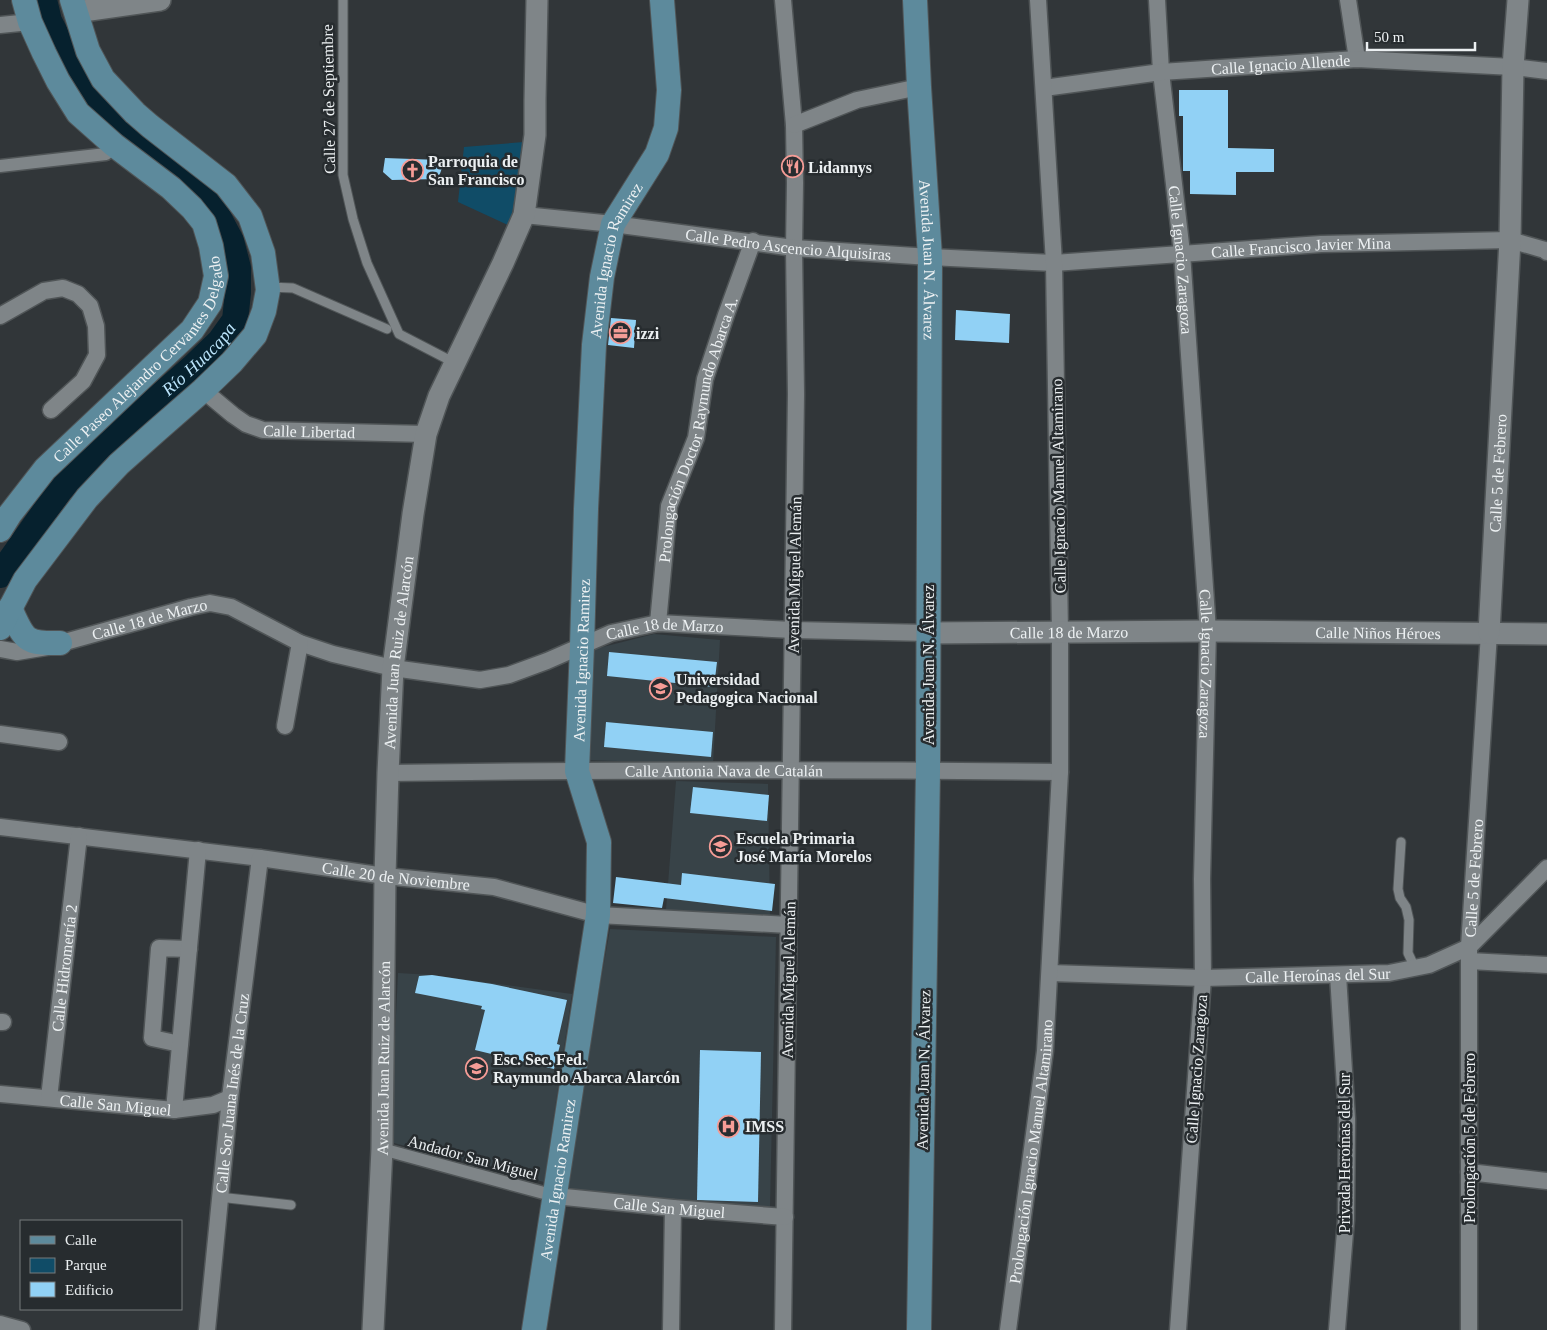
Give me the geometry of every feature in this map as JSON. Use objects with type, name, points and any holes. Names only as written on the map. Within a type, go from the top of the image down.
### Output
[{"type":"main road","name":"Avenida Ignacio Ramirez","points":[[534,1330],[598,915],[599,842],[577,770],[594,345],[602,278],[613,224],[657,154],[666,128],[669,90],[662,0]]},
{"type":"main road","name":"Avenida Juan N. Álvarez","points":[[916,0],[919,86],[930,257],[928,770],[919,1330]]},
{"type":"main road","points":[[60,642],[38,643],[25,637],[5,618],[25,580],[87,498],[140,445],[204,390],[255,335],[264,311],[268,288],[263,253],[250,216],[226,185],[150,126],[103,79],[88,51],[74,6]]},
{"type":"main road","name":"Calle Paseo Alejandro Cervantes Delgado","points":[[0,530],[44,469],[192,330],[210,303],[216,276],[211,246],[204,223],[192,208],[171,188],[114,145],[78,113],[58,81],[27,11]]},
{"type":"street","points":[[74,6],[160,0]]},
{"type":"street","name":"Avenida Juan Ruiz de Alarcón","points":[[373,1330],[382,1149],[385,876],[393,668],[413,514],[426,434],[439,396],[503,263],[524,214],[535,136],[537,0]]},
{"type":"street","name":"Avenida Miguel Alemán","points":[[783,0],[794,125],[796,183],[794,248],[796,394],[784,1330]]},
{"type":"street","name":"Calle Ignacio Manuel Altamirano","points":[[1038,0],[1054,264],[1060,633],[1060,772],[1050,973]]},
{"type":"street","name":"Calle Ignacio Zaragoza","points":[[1157,0],[1161,72],[1182,253],[1208,631],[1202,870],[1202,978],[1178,1330]]},
{"type":"street","points":[[1348,0],[1357,59]]},
{"type":"street","name":"Calle 5 de Febrero","points":[[1469,954],[1510,240],[1513,67],[1518,0]]},
{"type":"street","points":[[0,25],[27,11]]},
{"type":"street","name":"Calle Ignacio Allende","points":[[1044,88],[1161,72],[1357,59],[1513,67],[1547,71]]},
{"type":"street","points":[[794,125],[857,100],[919,86]]},
{"type":"street","points":[[0,166],[106,154],[114,145]]},
{"type":"street","name":"Calle Pedro Ascencio Alquisiras","points":[[524,214],[753,241],[794,248],[1054,264]]},
{"type":"street","name":"Calle Francisco Javier Mina","points":[[1054,264],[1321,244],[1510,240],[1547,252]]},
{"type":"street","name":"Prolongación Doctor Raymundo Abarca A.","points":[[658,623],[670,506],[696,438],[705,379],[753,241]]},
{"type":"street","points":[[0,316],[44,290],[63,288],[78,294],[90,306],[96,326],[97,354],[83,381],[51,410]]},
{"type":"street","name":"Calle Libertad","points":[[204,390],[246,424],[263,430],[426,434]]},
{"type":"street","name":"Calle 18 de Marzo","points":[[0,649],[17,652],[47,647],[210,603],[231,607],[300,643],[333,654],[393,668],[480,680],[509,675],[611,633],[658,623],[793,630],[929,633],[1208,631]]},
{"type":"street","name":"Calle Niños Héroes","points":[[1208,631],[1547,634]]},
{"type":"street","points":[[285,726],[300,643]]},
{"type":"street","points":[[0,734],[59,742]]},
{"type":"street","name":"Calle Antonia Nava de Catalán","points":[[388,773],[577,770],[1060,772]]},
{"type":"street","name":"Calle 20 de Noviembre","points":[[0,827],[198,850],[385,876],[494,887],[598,915],[789,925]]},
{"type":"street","name":"Calle Hidrometría 2","points":[[49,1098],[79,836]]},
{"type":"street","points":[[174,1110],[198,850]]},
{"type":"street","name":"Calle Sor Juana Inés de la Cruz","points":[[207,1330],[230,1098],[260,858]]},
{"type":"street","name":"Calle Heroínas del Sur","points":[[1050,973],[1202,978],[1389,974],[1469,954],[1547,868]]},
{"type":"street","points":[[180,1044],[152,1038],[159,948],[189,948]]},
{"type":"street","points":[[1469,954],[1547,964]]},
{"type":"street","name":"Prolongación 5 de Febrero","points":[[1469,954],[1469,1330]]},
{"type":"street","name":"Prolongación Ignacio Manuel Altamirano","points":[[1008,1330],[1045,1051],[1050,973]]},
{"type":"street","name":"Privada Heroínas del Sur","points":[[1337,1330],[1346,1220],[1347,1119],[1338,975]]},
{"type":"street","name":"Calle San Miguel","points":[[0,1094],[174,1110],[213,1105],[230,1098]]},
{"type":"street","name":"Andador San Miguel","points":[[382,1149],[555,1196]]},
{"type":"street","points":[[1469,1172],[1547,1181]]},
{"type":"street","name":"Calle San Miguel","points":[[555,1196],[785,1217]]},
{"type":"street","points":[[671,1330],[673,1208]]},
{"type":"street","points":[[0,1324],[22,1330]]},
{"type":"lane","name":"Calle 27 de Septiembre","points":[[343,0],[343,175],[353,218],[367,264],[399,334],[456,363]]},
{"type":"lane","points":[[268,288],[293,288],[387,329]]},
{"type":"lane","points":[[1401,842],[1398,889],[1400,898],[1406,906],[1409,920],[1408,953],[1415,968]]},
{"type":"lane","points":[[220,1197],[291,1205]]},
{"type":"shaded area","points":[[654,634],[720,640],[713,764],[585,760],[591,650]]},
{"type":"shaded area","name":"Escuela Primaria José María Morelos","points":[[676,781],[768,784],[770,916],[666,910]]},
{"type":"shaded area","points":[[610,929],[776,937],[770,1207],[678,1203],[564,1189]]},
{"type":"shaded area","name":"Esc. Sec. Fed. Raymundo Abarca Alarcón","points":[[398,973],[432,975],[572,994],[544,1182],[390,1142]]},
{"type":"green space","points":[[524,142],[510,226],[458,202],[464,147]]},
{"type":"building","points":[[1179,90],[1228,90],[1228,148],[1274,149],[1274,172],[1236,172],[1236,195],[1190,194],[1190,171],[1183,171],[1183,116],[1179,116]]},
{"type":"building","name":"Parroquia de San Francisco","points":[[385,158],[440,160],[442,168],[438,179],[392,180],[383,172]]},
{"type":"building","points":[[956,310],[1010,314],[1009,343],[955,340]]},
{"type":"building","name":"izzi","points":[[611,318],[636,320],[634,348],[608,345]]},
{"type":"building","points":[[609,652],[717,662],[714,687],[607,676]]},
{"type":"building","points":[[606,722],[713,732],[711,757],[604,747]]},
{"type":"building","points":[[693,787],[769,795],[767,821],[690,813]]},
{"type":"building","points":[[682,873],[775,884],[772,911],[664,898],[662,908],[613,903],[616,877],[681,885]]},
{"type":"building","points":[[432,975],[492,984],[567,1000],[557,1044],[560,1045],[554,1069],[475,1050],[485,1010],[481,1009],[482,1006],[415,993],[419,976]]},
{"type":"building","name":"IMSS","points":[[700,1050],[761,1052],[758,1202],[697,1200]]},
{"type":"waterway","name":"Río Huacapa","points":[[0,575],[60,490],[101,448],[220,341],[235,320],[238,293],[238,268],[231,241],[212,205],[110,121],[88,97],[49,21],[44,0]]},
{"type":"place","name":"Lidannys","points":[[792,167]]},
{"type":"place","name":"Parroquia de San Francisco","points":[[412,170]]},
{"type":"place","name":"izzi","points":[[620,333]]},
{"type":"place","name":"Universidad Pedagogica Nacional","points":[[660,688]]},
{"type":"place","name":"Escuela Primaria José María Morelos","points":[[720,847]]},
{"type":"place","name":"Esc. Sec. Fed. Raymundo Abarca Alarcón","points":[[477,1068]]},
{"type":"place","name":"IMSS","points":[[729,1126]]}]
